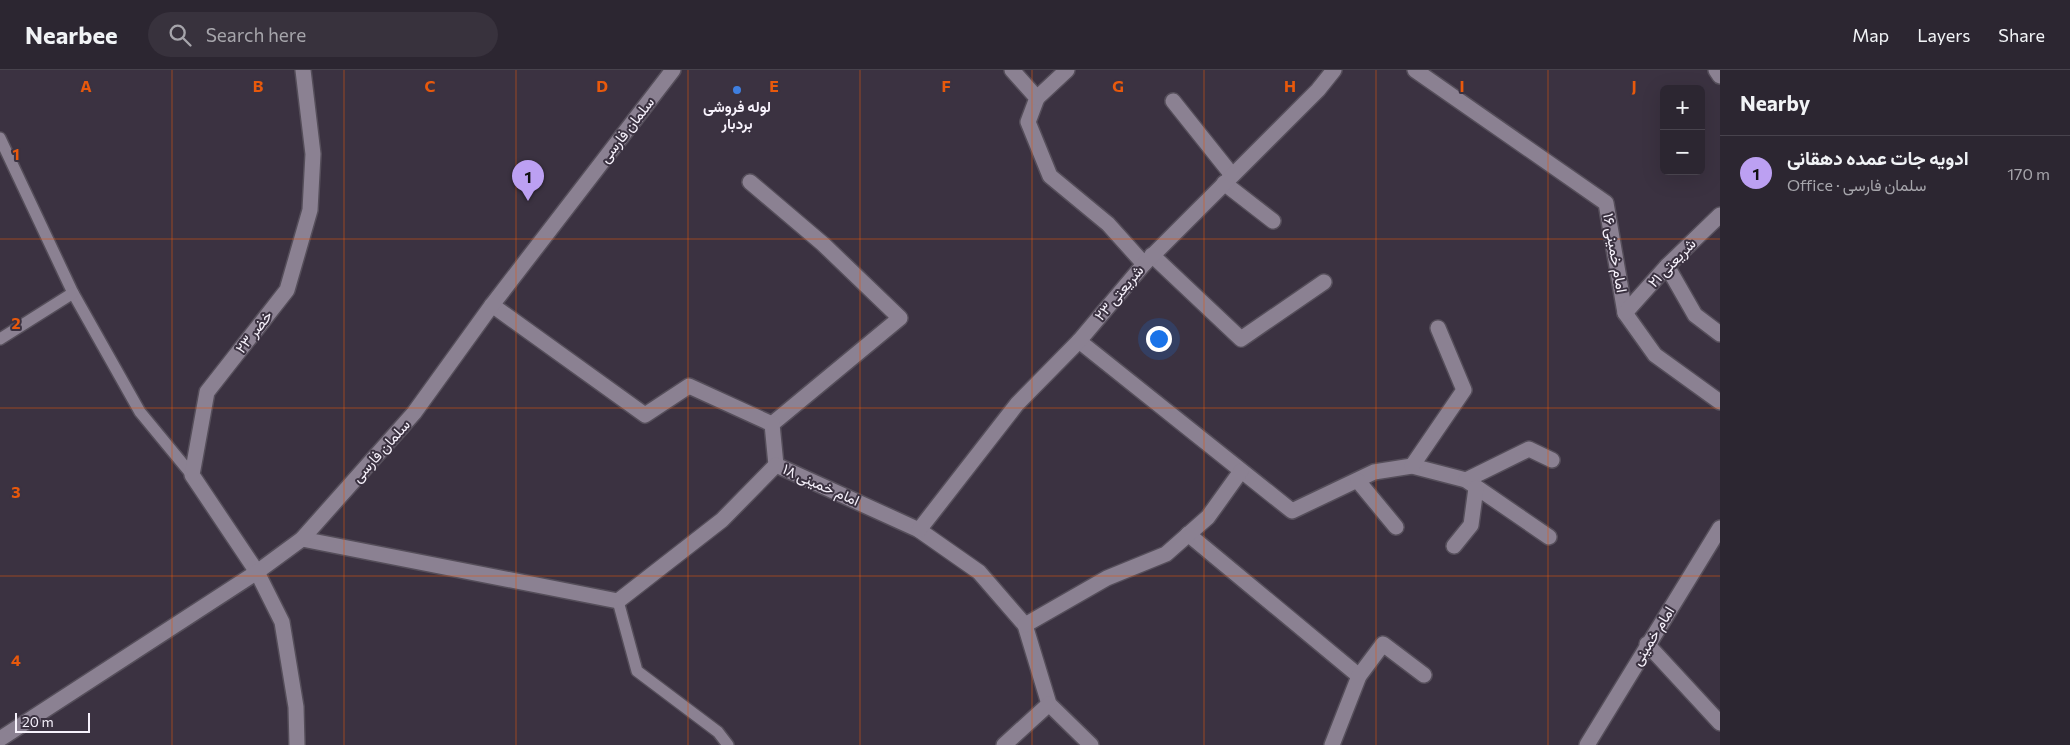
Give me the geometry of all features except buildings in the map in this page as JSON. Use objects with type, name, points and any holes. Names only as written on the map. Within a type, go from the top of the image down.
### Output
[{"type":"street","name":"خضر ۲۳","points":[[192,475],[207,392],[287,290],[310,210],[313,154],[303,70]]},
{"type":"street","name":"سلمان فارسی","points":[[0,739],[257,572],[302,539],[414,413],[492,304],[673,70]]},
{"type":"street","points":[[1012,70],[1037,98]]},
{"type":"street","points":[[1067,70],[1037,98],[1028,122],[1050,176],[1241,339],[1324,282]]},
{"type":"street","name":"شریعتی ۲۳","points":[[920,530],[1016,404],[1079,341],[1148,259],[1318,90],[1334,70]]},
{"type":"street","points":[[1716,70],[1720,76]]},
{"type":"street","name":"امام خمینی ۱۶","points":[[1427,73],[1606,203],[1625,313],[1655,355],[1720,402]]},
{"type":"street","points":[[1173,101],[1228,179],[1273,221]]},
{"type":"street","points":[[492,304],[645,414],[689,386],[772,424],[900,318],[823,244],[750,182]]},
{"type":"street","name":"شریعتی ۲۱","points":[[1625,313],[1668,266],[1720,215]]},
{"type":"street","points":[[1668,266],[1695,315],[1720,334]]},
{"type":"street","points":[[1412,466],[1464,390],[1438,328]]},
{"type":"street","points":[[1079,341],[1292,511],[1374,472],[1412,466],[1471,484],[1549,537]]},
{"type":"street","name":"امام خمینی ۱۸","points":[[772,424],[776,465],[920,530],[979,572],[1025,625],[1049,704],[1091,745]]},
{"type":"street","points":[[1471,484],[1529,449],[1552,460]]},
{"type":"street","points":[[302,539],[618,601],[722,520],[776,465]]},
{"type":"street","points":[[1025,625],[1107,578],[1166,554],[1208,517],[1241,471]]},
{"type":"street","points":[[192,475],[257,572],[282,622],[296,707],[297,745]]},
{"type":"street","points":[[1358,481],[1396,527]]},
{"type":"street","points":[[1454,546],[1471,525],[1471,484]]},
{"type":"street","name":"امام خمینی","points":[[1587,745],[1647,644],[1720,528]]},
{"type":"street","points":[[1188,534],[1359,676]]},
{"type":"street","points":[[1332,745],[1359,676],[1383,644],[1424,675]]},
{"type":"street","points":[[1647,644],[1720,723]]},
{"type":"street","points":[[1004,745],[1049,704]]},
{"type":"lane","points":[[0,138],[72,293],[140,412],[192,475]]},
{"type":"lane","points":[[0,339],[72,293]]},
{"type":"lane","points":[[618,601],[637,671],[718,732],[728,745]]},
{"type":"place","name":"لوله فروشی بردبار","points":[[737,90]]},
{"type":"place","name":"ادویه جات‌ عمده ‌دهقانی","points":[[528,201]]}]
